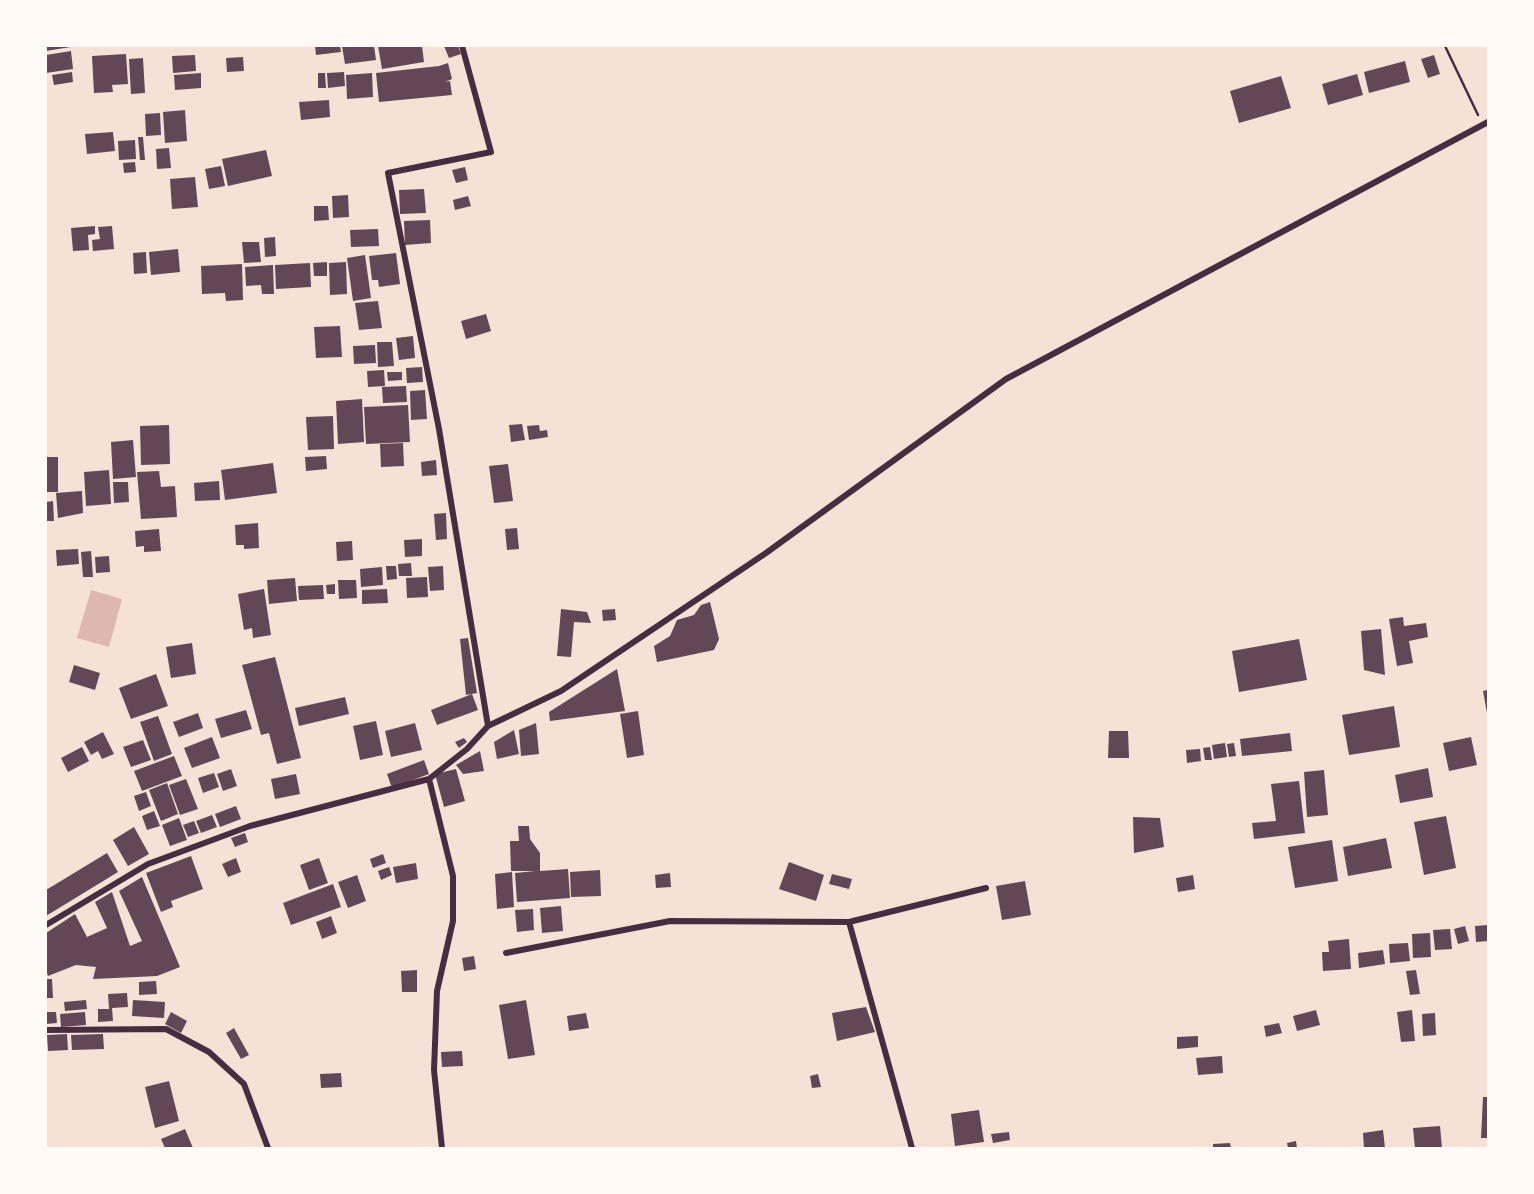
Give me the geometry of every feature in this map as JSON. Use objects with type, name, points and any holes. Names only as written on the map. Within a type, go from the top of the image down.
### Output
[{"type":"street","points":[[462,46],[491,152],[388,173],[439,429],[488,726]]},
{"type":"street","points":[[46,925],[148,864],[250,826],[429,779],[467,749],[488,726],[561,691],[766,553],[1006,379],[1485,123]]},
{"type":"street","points":[[429,779],[453,876],[453,921],[437,991],[433,1070],[442,1149]]},
{"type":"street","points":[[506,953],[670,920],[849,922],[986,888]]},
{"type":"street","points":[[849,922],[912,1149]]},
{"type":"street","points":[[46,1030],[166,1029],[209,1052],[243,1084],[268,1149]]},
{"type":"path","points":[[1445,46],[1485,123]]},
{"type":"shaded area","points":[[91,590],[122,599],[109,647],[77,638]]},
{"type":"building","points":[[46,46],[70,46],[71,47],[46,51]]},
{"type":"building","points":[[315,46],[340,46],[341,52],[316,55]]},
{"type":"building","points":[[342,46],[374,46],[376,60],[345,64]]},
{"type":"building","points":[[378,46],[422,46],[424,62],[382,69]]},
{"type":"building","points":[[444,46],[458,46],[461,54],[449,58]]},
{"type":"building","points":[[71,51],[73,69],[46,73],[46,55]]},
{"type":"building","points":[[126,54],[128,84],[112,85],[113,92],[94,93],[92,56]]},
{"type":"building","points":[[195,55],[196,71],[173,73],[172,56]]},
{"type":"building","points":[[1434,55],[1440,74],[1428,78],[1421,59]]},
{"type":"building","points":[[243,57],[244,71],[227,72],[226,58]]},
{"type":"building","points":[[143,58],[145,93],[131,94],[129,59]]},
{"type":"building","points":[[1405,61],[1410,82],[1369,93],[1364,72]]},
{"type":"building","points":[[448,63],[452,79],[445,82],[450,81],[452,95],[379,102],[376,73]]},
{"type":"building","points":[[72,72],[73,82],[54,85],[52,75]]},
{"type":"building","points":[[344,72],[345,86],[328,88],[327,73]]},
{"type":"building","points":[[201,73],[201,88],[175,90],[174,75]]},
{"type":"building","points":[[318,73],[325,73],[326,88],[318,88]]},
{"type":"building","points":[[372,73],[373,97],[347,99],[346,75]]},
{"type":"building","points":[[1357,74],[1363,95],[1328,105],[1322,84]]},
{"type":"building","points":[[1281,76],[1291,108],[1239,123],[1230,91]]},
{"type":"building","points":[[329,100],[330,117],[301,120],[299,102]]},
{"type":"building","points":[[185,110],[187,141],[165,143],[163,112]]},
{"type":"building","points":[[160,113],[161,135],[146,136],[145,114]]},
{"type":"building","points":[[113,132],[115,151],[87,154],[85,134]]},
{"type":"building","points":[[138,137],[143,137],[145,160],[140,160]]},
{"type":"building","points":[[135,140],[136,159],[119,160],[118,141]]},
{"type":"building","points":[[169,148],[171,168],[157,169],[156,149]]},
{"type":"building","points":[[266,150],[272,176],[228,186],[222,159]]},
{"type":"building","points":[[135,162],[136,172],[124,173],[123,163]]},
{"type":"building","points":[[221,166],[225,186],[209,189],[205,169]]},
{"type":"building","points":[[465,167],[468,180],[456,183],[452,170]]},
{"type":"building","points":[[195,177],[198,207],[172,209],[170,179]]},
{"type":"building","points":[[424,189],[426,213],[400,214],[399,190]]},
{"type":"building","points":[[348,195],[349,217],[333,218],[332,196]]},
{"type":"building","points":[[468,196],[471,206],[455,210],[453,200]]},
{"type":"building","points":[[314,206],[328,206],[329,220],[314,221]]},
{"type":"building","points":[[430,220],[431,243],[405,245],[404,221]]},
{"type":"building","points":[[95,226],[95,234],[88,235],[89,250],[73,251],[71,228]]},
{"type":"building","points":[[112,226],[114,249],[93,251],[92,240],[100,239],[98,227]]},
{"type":"building","points":[[378,229],[379,246],[351,247],[350,230]]},
{"type":"building","points":[[275,237],[276,256],[265,257],[264,238]]},
{"type":"building","points":[[242,242],[259,242],[261,262],[244,263]]},
{"type":"building","points":[[178,249],[180,272],[151,275],[149,252]]},
{"type":"building","points":[[146,252],[147,273],[134,274],[133,253]]},
{"type":"building","points":[[396,253],[400,284],[379,287],[378,280],[372,280],[369,256]]},
{"type":"building","points":[[365,255],[371,298],[353,301],[347,258]]},
{"type":"building","points":[[327,262],[327,276],[314,276],[313,263]]},
{"type":"building","points":[[346,262],[347,294],[330,295],[329,263]]},
{"type":"building","points":[[310,263],[311,287],[276,289],[275,265]]},
{"type":"building","points":[[242,264],[243,300],[226,301],[225,293],[202,294],[201,266]]},
{"type":"building","points":[[273,265],[274,294],[262,294],[261,285],[246,286],[245,267]]},
{"type":"building","points":[[378,301],[382,328],[359,330],[355,303]]},
{"type":"building","points":[[486,314],[491,331],[466,339],[461,321]]},
{"type":"building","points":[[340,326],[342,357],[316,358],[314,327]]},
{"type":"building","points":[[413,336],[415,358],[399,360],[396,338]]},
{"type":"building","points":[[377,342],[392,342],[394,366],[378,367]]},
{"type":"building","points":[[375,345],[376,363],[354,364],[353,346]]},
{"type":"building","points":[[422,367],[423,382],[407,383],[406,368]]},
{"type":"building","points":[[384,370],[385,386],[368,387],[367,371]]},
{"type":"building","points":[[387,372],[402,372],[402,380],[388,381]]},
{"type":"building","points":[[406,386],[407,402],[383,403],[382,387]]},
{"type":"building","points":[[425,390],[427,419],[411,420],[410,391]]},
{"type":"building","points":[[362,399],[364,442],[338,444],[336,401]]},
{"type":"building","points":[[408,405],[410,442],[366,444],[364,407]]},
{"type":"building","points":[[333,416],[334,449],[308,450],[306,417]]},
{"type":"building","points":[[522,424],[525,440],[511,442],[509,425]]},
{"type":"building","points":[[169,425],[170,464],[141,465],[140,426]]},
{"type":"building","points":[[539,425],[540,431],[547,430],[548,437],[529,440],[527,426]]},
{"type":"building","points":[[133,440],[136,477],[113,479],[111,442]]},
{"type":"building","points":[[403,443],[404,466],[381,467],[380,444]]},
{"type":"building","points":[[326,456],[327,469],[306,471],[305,457]]},
{"type":"building","points":[[46,457],[58,457],[58,492],[46,492]]},
{"type":"building","points":[[436,460],[437,475],[422,476],[421,462]]},
{"type":"building","points":[[273,463],[277,493],[225,500],[221,470]]},
{"type":"building","points":[[508,464],[513,501],[494,503],[489,466]]},
{"type":"building","points":[[109,470],[111,504],[86,506],[84,472]]},
{"type":"building","points":[[159,471],[161,487],[175,486],[177,517],[141,519],[137,472]]},
{"type":"building","points":[[219,481],[220,500],[195,501],[194,483]]},
{"type":"building","points":[[113,482],[128,482],[129,502],[114,503]]},
{"type":"building","points":[[82,491],[83,513],[58,518],[56,493]]},
{"type":"building","points":[[53,501],[54,521],[46,521],[46,502]]},
{"type":"building","points":[[446,513],[447,539],[436,540],[434,514]]},
{"type":"building","points":[[258,523],[259,548],[244,549],[244,545],[236,545],[235,525]]},
{"type":"building","points":[[517,528],[519,549],[507,550],[505,529]]},
{"type":"building","points":[[159,529],[161,551],[144,552],[144,546],[136,547],[135,531]]},
{"type":"building","points":[[422,539],[422,556],[405,557],[404,540]]},
{"type":"building","points":[[352,541],[353,560],[337,561],[336,542]]},
{"type":"building","points":[[78,549],[79,564],[57,566],[56,550]]},
{"type":"building","points":[[91,551],[93,577],[83,577],[81,552]]},
{"type":"building","points":[[109,556],[110,572],[96,573],[95,557]]},
{"type":"building","points":[[411,563],[412,576],[399,576],[398,564]]},
{"type":"building","points":[[386,566],[396,566],[397,579],[387,580]]},
{"type":"building","points":[[443,566],[444,590],[430,591],[428,567]]},
{"type":"building","points":[[382,567],[383,585],[361,587],[360,569]]},
{"type":"building","points":[[427,577],[428,597],[407,598],[406,578]]},
{"type":"building","points":[[295,578],[297,601],[269,604],[267,580]]},
{"type":"building","points":[[338,580],[356,580],[357,598],[339,599]]},
{"type":"building","points":[[335,584],[335,594],[327,594],[326,585]]},
{"type":"building","points":[[323,585],[324,599],[299,600],[298,586]]},
{"type":"building","points":[[264,589],[271,635],[253,638],[252,628],[244,630],[238,594]]},
{"type":"building","points":[[387,589],[388,603],[362,604],[362,590]]},
{"type":"building","points":[[710,602],[719,639],[714,650],[657,662],[654,646],[670,636],[677,620],[694,615],[701,605]]},
{"type":"building","points":[[561,609],[587,612],[591,623],[574,622],[571,657],[557,656]]},
{"type":"building","points":[[615,609],[616,620],[603,621],[602,610]]},
{"type":"building","points":[[1403,617],[1404,626],[1426,623],[1428,637],[1409,641],[1413,663],[1397,666],[1389,619]]},
{"type":"building","points":[[1381,629],[1385,675],[1364,670],[1361,631]]},
{"type":"building","points":[[468,638],[477,693],[466,695],[460,639]]},
{"type":"building","points":[[1299,639],[1307,680],[1239,692],[1232,651]]},
{"type":"building","points":[[192,643],[196,674],[171,678],[166,647]]},
{"type":"building","points":[[275,657],[301,758],[277,764],[269,733],[261,735],[242,665]]},
{"type":"building","points":[[74,665],[100,673],[95,690],[69,682]]},
{"type":"building","points":[[617,669],[625,711],[550,721],[549,712]]},
{"type":"building","points":[[156,674],[168,706],[131,719],[119,688]]},
{"type":"building","points":[[1488,690],[1488,713],[1487,713],[1483,691]]},
{"type":"building","points":[[472,694],[478,710],[437,725],[431,710]]},
{"type":"building","points":[[345,697],[349,714],[299,726],[295,708]]},
{"type":"building","points":[[1394,706],[1400,747],[1349,755],[1342,715]]},
{"type":"building","points":[[246,710],[252,729],[221,738],[215,719]]},
{"type":"building","points":[[638,711],[644,755],[627,758],[620,714]]},
{"type":"building","points":[[198,713],[203,728],[179,737],[173,722]]},
{"type":"building","points":[[158,716],[172,754],[154,761],[140,722]]},
{"type":"building","points":[[376,721],[383,755],[360,760],[353,726]]},
{"type":"building","points":[[415,723],[422,750],[391,757],[385,731]]},
{"type":"building","points":[[536,723],[539,754],[521,756],[519,730]]},
{"type":"building","points":[[514,730],[519,754],[497,759],[494,742]]},
{"type":"building","points":[[1109,731],[1128,731],[1129,758],[1108,758]]},
{"type":"building","points":[[103,732],[114,754],[102,759],[98,751],[91,755],[84,742]]},
{"type":"building","points":[[1290,733],[1292,751],[1242,756],[1240,739]]},
{"type":"building","points":[[212,737],[220,758],[192,768],[184,748]]},
{"type":"building","points":[[1471,737],[1477,765],[1449,771],[1443,743]]},
{"type":"building","points":[[464,738],[467,742],[459,748],[455,742]]},
{"type":"building","points":[[143,740],[151,760],[131,767],[123,747]]},
{"type":"building","points":[[1225,743],[1227,757],[1214,759],[1212,745]]},
{"type":"building","points":[[1234,743],[1236,756],[1229,757],[1227,744]]},
{"type":"building","points":[[82,747],[89,761],[68,772],[61,758]]},
{"type":"building","points":[[1210,747],[1212,760],[1205,760],[1203,748]]},
{"type":"building","points":[[1200,749],[1201,761],[1187,763],[1186,750]]},
{"type":"building","points":[[480,751],[484,771],[463,774],[456,765]]},
{"type":"building","points":[[174,756],[182,776],[142,791],[134,771]]},
{"type":"building","points":[[424,760],[429,774],[392,788],[387,774]]},
{"type":"building","points":[[1428,768],[1433,797],[1400,803],[1395,775]]},
{"type":"building","points":[[231,769],[237,786],[223,791],[217,774]]},
{"type":"building","points":[[456,769],[465,801],[444,807],[435,774]]},
{"type":"building","points":[[1324,770],[1328,815],[1307,817],[1304,772]]},
{"type":"building","points":[[214,773],[219,787],[203,793],[198,778]]},
{"type":"building","points":[[296,774],[300,794],[275,799],[271,779]]},
{"type":"building","points":[[186,779],[198,809],[180,815],[169,785]]},
{"type":"building","points":[[1299,781],[1305,833],[1254,839],[1252,823],[1276,821],[1271,784]]},
{"type":"building","points":[[167,783],[178,814],[161,821],[149,790]]},
{"type":"building","points":[[146,792],[151,806],[139,811],[134,796]]},
{"type":"building","points":[[236,806],[241,819],[220,827],[215,814]]},
{"type":"building","points":[[154,811],[160,826],[147,830],[142,816]]},
{"type":"building","points":[[212,815],[217,827],[201,833],[196,821]]},
{"type":"building","points":[[1446,816],[1456,868],[1424,875],[1414,822]]},
{"type":"building","points":[[1133,817],[1160,818],[1164,847],[1134,853]]},
{"type":"building","points":[[179,818],[187,840],[170,846],[162,825]]},
{"type":"building","points":[[194,821],[199,833],[188,837],[183,825]]},
{"type":"building","points":[[518,826],[529,826],[530,839],[540,853],[540,871],[568,869],[570,898],[517,902],[515,873],[535,871],[511,871],[510,841],[519,841]]},
{"type":"building","points":[[134,827],[149,854],[128,866],[113,840]]},
{"type":"building","points":[[245,833],[248,842],[235,847],[231,838]]},
{"type":"building","points":[[1386,838],[1392,868],[1348,876],[1343,847]]},
{"type":"building","points":[[1332,840],[1338,881],[1295,888],[1288,847]]},
{"type":"building","points":[[107,853],[118,872],[46,916],[46,890]]},
{"type":"building","points":[[383,854],[386,863],[373,868],[370,859]]},
{"type":"building","points":[[191,856],[203,889],[171,901],[173,907],[161,912],[146,873]]},
{"type":"building","points":[[236,858],[241,872],[228,877],[222,864]]},
{"type":"building","points":[[319,858],[328,883],[309,890],[300,865]]},
{"type":"building","points":[[789,862],[824,875],[816,901],[779,889]]},
{"type":"building","points":[[416,863],[418,879],[396,883],[393,867]]},
{"type":"building","points":[[389,867],[392,875],[381,880],[378,871]]},
{"type":"building","points":[[600,870],[601,896],[571,897],[570,872]]},
{"type":"building","points":[[512,872],[514,907],[497,909],[495,874]]},
{"type":"building","points":[[670,873],[671,887],[656,888],[655,875]]},
{"type":"building","points":[[832,874],[852,879],[849,889],[829,884]]},
{"type":"building","points":[[357,875],[366,901],[348,908],[338,882]]},
{"type":"building","points":[[1193,875],[1195,889],[1178,892],[1176,878]]},
{"type":"building","points":[[142,877],[180,967],[157,976],[93,979],[96,967],[76,965],[48,976],[46,933],[75,914],[87,937],[107,928],[95,902],[112,892],[130,946],[142,941],[119,891]]},
{"type":"building","points":[[1025,881],[1031,915],[1002,920],[996,886]]},
{"type":"building","points":[[333,884],[341,907],[291,925],[283,903]]},
{"type":"building","points":[[561,906],[563,931],[542,933],[540,908]]},
{"type":"building","points":[[533,909],[534,930],[517,932],[515,910]]},
{"type":"building","points":[[331,916],[337,933],[322,939],[316,922]]},
{"type":"building","points":[[1488,925],[1488,941],[1476,942],[1475,926]]},
{"type":"building","points":[[1465,926],[1469,941],[1458,944],[1454,929]]},
{"type":"building","points":[[1450,929],[1452,949],[1435,950],[1433,930]]},
{"type":"building","points":[[1430,933],[1431,957],[1413,958],[1412,934]]},
{"type":"building","points":[[1349,939],[1351,969],[1323,971],[1322,952],[1329,952],[1328,941]]},
{"type":"building","points":[[1408,943],[1410,961],[1390,963],[1389,944]]},
{"type":"building","points":[[1383,950],[1385,964],[1359,968],[1358,953]]},
{"type":"building","points":[[474,956],[476,969],[464,971],[462,958]]},
{"type":"building","points":[[417,970],[417,992],[402,992],[401,971]]},
{"type":"building","points":[[1416,970],[1420,994],[1410,995],[1406,971]]},
{"type":"building","points":[[46,979],[52,979],[53,998],[46,998]]},
{"type":"building","points":[[156,981],[157,994],[139,995],[139,982]]},
{"type":"building","points":[[127,993],[128,1007],[112,1008],[113,1021],[98,1022],[98,1009],[109,1009],[108,994]]},
{"type":"building","points":[[86,1000],[87,1009],[65,1011],[64,1002]]},
{"type":"building","points":[[133,1000],[165,1002],[164,1018],[132,1016]]},
{"type":"building","points":[[526,1000],[535,1055],[508,1059],[499,1005]]},
{"type":"building","points":[[866,1007],[875,1032],[837,1041],[832,1013]]},
{"type":"building","points":[[1316,1010],[1320,1025],[1297,1031],[1293,1016]]},
{"type":"building","points":[[1412,1010],[1415,1041],[1401,1042],[1397,1012]]},
{"type":"building","points":[[46,1012],[56,1012],[57,1023],[46,1024]]},
{"type":"building","points":[[85,1012],[86,1025],[61,1027],[60,1014]]},
{"type":"building","points":[[171,1012],[187,1021],[181,1033],[165,1024]]},
{"type":"building","points":[[586,1013],[589,1028],[569,1031],[567,1016]]},
{"type":"building","points":[[1435,1013],[1436,1035],[1423,1036],[1422,1014]]},
{"type":"building","points":[[1279,1023],[1282,1033],[1266,1037],[1264,1026]]},
{"type":"building","points":[[234,1028],[249,1055],[241,1059],[226,1033]]},
{"type":"building","points":[[67,1034],[68,1050],[48,1051],[47,1035]]},
{"type":"building","points":[[103,1034],[104,1049],[72,1050],[71,1035]]},
{"type":"building","points":[[1198,1036],[1198,1047],[1177,1049],[1177,1037]]},
{"type":"building","points":[[462,1051],[463,1066],[442,1067],[441,1052]]},
{"type":"building","points":[[1222,1056],[1223,1073],[1198,1075],[1196,1058]]},
{"type":"building","points":[[341,1073],[342,1087],[321,1088],[320,1074]]},
{"type":"building","points":[[818,1074],[821,1087],[812,1088],[810,1076]]},
{"type":"building","points":[[169,1081],[179,1121],[155,1128],[145,1087]]},
{"type":"building","points":[[1483,1097],[1488,1097],[1488,1138],[1481,1138]]},
{"type":"building","points":[[979,1110],[984,1142],[955,1146],[951,1114]]},
{"type":"building","points":[[1440,1126],[1442,1148],[1415,1148],[1413,1128]]},
{"type":"building","points":[[185,1129],[193,1148],[165,1148],[161,1139]]},
{"type":"building","points":[[1383,1130],[1385,1148],[1364,1148],[1363,1133]]},
{"type":"building","points":[[1009,1132],[1010,1140],[993,1143],[991,1134]]},
{"type":"building","points":[[1296,1141],[1297,1148],[1288,1148],[1287,1143]]},
{"type":"building","points":[[1230,1143],[1231,1148],[1213,1148],[1213,1144]]}]
